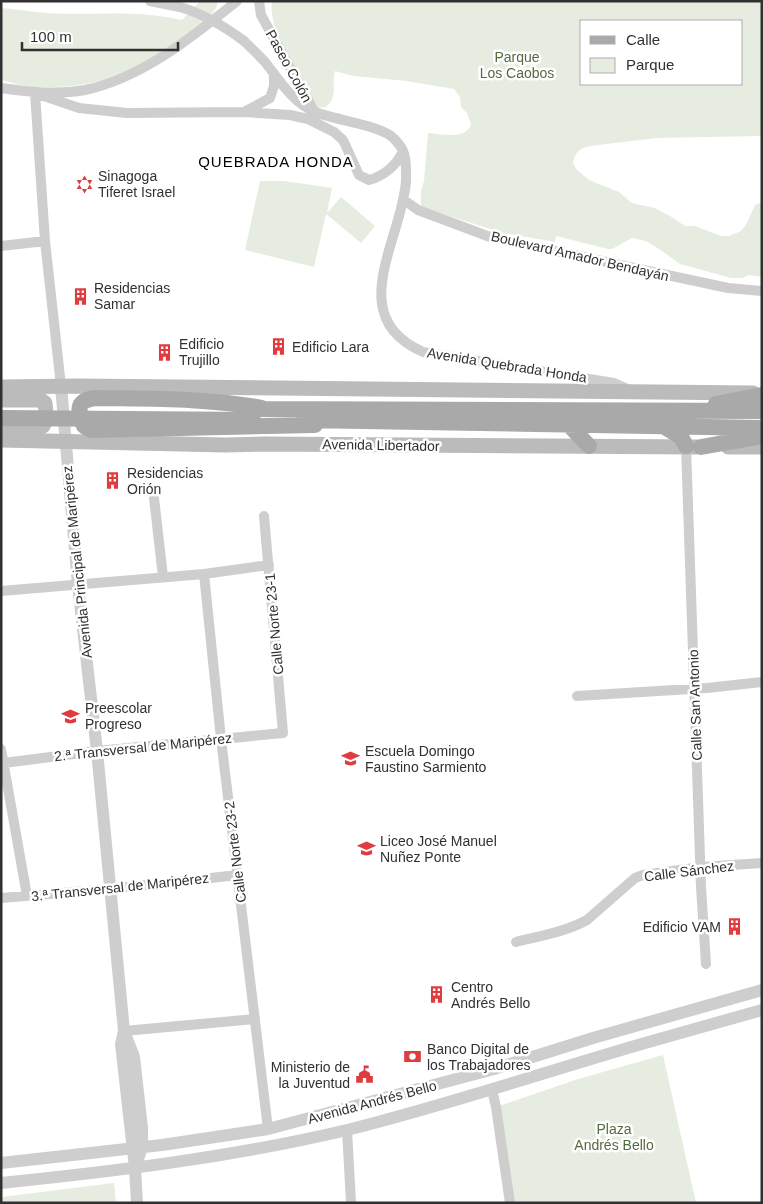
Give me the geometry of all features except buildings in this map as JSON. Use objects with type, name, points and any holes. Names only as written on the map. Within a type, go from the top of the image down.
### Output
[{"type":"main road","points":[[45,386],[52,396],[55,434],[48,441]]},
{"type":"main road","points":[[1,387],[633,391],[762,394]]},
{"type":"main road","points":[[762,394],[664,418],[681,437],[694,446],[762,436]]},
{"type":"main road","points":[[269,409],[215,402],[95,398],[83,400],[80,404],[84,426],[92,430],[319,425],[360,421]]},
{"type":"main road","points":[[1,400],[41,400],[46,407],[46,422],[43,426],[1,427]]},
{"type":"main road","name":"Avenida Libertador","points":[[1,408],[252,414],[360,421],[569,425],[762,411]]},
{"type":"main road","name":"Avenida Libertador","points":[[1,418],[252,414],[269,409],[664,418],[762,428]]},
{"type":"main road","points":[[569,425],[589,446]]},
{"type":"main road","name":"Avenida Libertador","points":[[1,440],[225,445],[762,447]]},
{"type":"street","name":"Paseo Colón","points":[[150,1],[194,11],[209,18],[244,41],[264,61],[297,101],[314,112]]},
{"type":"street","points":[[35,93],[84,90],[112,82],[139,70],[160,57],[224,6],[237,1]]},
{"type":"street","name":"Paseo Colón","points":[[259,1],[261,15],[314,112]]},
{"type":"street","points":[[244,112],[270,98],[273,93],[274,74]]},
{"type":"street","points":[[1,88],[35,93],[79,108],[127,113],[244,112],[290,115],[308,119],[334,132],[343,140],[359,174],[369,180],[379,176],[399,160],[403,151],[392,136],[381,131],[314,112]]},
{"type":"street","name":"Avenida Principal de Maripérez","points":[[35,93],[45,241],[124,1031],[134,1057],[142,1128],[135,1168],[137,1203]]},
{"type":"street","name":"Avenida Quebrada Honda","points":[[403,151],[406,173],[404,200],[384,272],[380,300],[384,314],[393,331],[400,339],[423,352],[614,383],[633,391]]},
{"type":"street","name":"Boulevard Amador Bendayán","points":[[404,200],[418,210],[490,237],[728,288],[762,291]]},
{"type":"street","points":[[1,246],[45,241]]},
{"type":"street","name":"Calle San Antonio","points":[[694,446],[694,688],[701,887],[706,964]]},
{"type":"street","points":[[154,498],[163,576]]},
{"type":"street","name":"Calle Norte 23-1","points":[[264,516],[283,733]]},
{"type":"street","points":[[1,591],[204,574],[268,565]]},
{"type":"street","name":"Calle Norte 23-2","points":[[204,574],[268,1130]]},
{"type":"street","points":[[577,696],[762,682]]},
{"type":"street","name":"2.ª Transversal de Maripérez","points":[[4,763],[97,751],[283,733]]},
{"type":"street","points":[[1,748],[27,896]]},
{"type":"street","name":"Calle Sánchez","points":[[516,942],[569,929],[587,920],[635,878],[643,874],[762,863]]},
{"type":"street","name":"3.ª Transversal de Maripérez","points":[[1,898],[110,889],[238,875]]},
{"type":"street","name":"Avenida Andrés Bello","points":[[1,1163],[137,1148],[268,1130],[488,1071],[593,1038],[762,990]]},
{"type":"street","name":"Avenida Andrés Bello","points":[[1,1183],[135,1168],[272,1146],[347,1130],[492,1090],[645,1043],[762,1010]]},
{"type":"street","points":[[124,1031],[256,1019]]},
{"type":"street","points":[[492,1090],[510,1203]]},
{"type":"street","points":[[347,1130],[351,1203]]},
{"type":"green space","points":[[200,1],[218,1],[216,8],[209,17],[191,31],[155,56],[119,74],[99,81],[54,87],[31,87],[1,80],[1,8],[64,14],[147,15],[182,20]]},
{"type":"green space","name":"Parque Los Caobos","points":[[272,1],[762,1],[762,136],[657,138],[590,146],[578,151],[573,163],[577,170],[589,180],[619,192],[632,203],[655,208],[685,226],[695,226],[721,236],[729,236],[741,231],[746,225],[755,205],[762,202],[762,277],[749,275],[742,278],[731,278],[680,264],[646,241],[632,238],[612,249],[556,236],[555,242],[503,233],[421,207],[421,190],[424,181],[428,133],[458,134],[468,130],[471,125],[467,113],[461,107],[460,97],[454,89],[406,81],[353,76],[335,71],[332,99],[326,107],[318,108],[280,41],[275,27]]},
{"type":"green space","points":[[260,181],[284,181],[332,188],[327,213],[341,197],[375,226],[361,243],[326,214],[314,267],[245,250]]},
{"type":"green space","name":"Plaza Andrés Bello","points":[[663,1055],[696,1203],[510,1203],[496,1107],[578,1079]]},
{"type":"green space","points":[[114,1183],[116,1203],[1,1203],[1,1197]]},
{"type":"place","name":"Sinagoga Tiferet Israel","points":[[84,184]]},
{"type":"place","name":"Residencias Samar","points":[[80,296]]},
{"type":"place","name":"Edificio Lara","points":[[278,347]]},
{"type":"place","name":"Edificio Trujillo","points":[[165,352]]},
{"type":"place","name":"Residencias Orión","points":[[113,481]]},
{"type":"place","name":"Preescolar Progreso","points":[[71,716]]},
{"type":"place","name":"Escuela Domingo Faustino Sarmiento","points":[[351,759]]},
{"type":"place","name":"Liceo José Manuel Nuñez Ponte","points":[[366,849]]},
{"type":"place","name":"Edificio VAM","points":[[735,927]]},
{"type":"place","name":"Centro Andrés Bello","points":[[437,995]]},
{"type":"place","name":"Banco Digital de los Trabajadores","points":[[413,1057]]},
{"type":"place","name":"Ministerio de la Juventud","points":[[364,1075]]},
{"type":"district","name":"QUEBRADA HONDA","points":[[276,162]]}]
